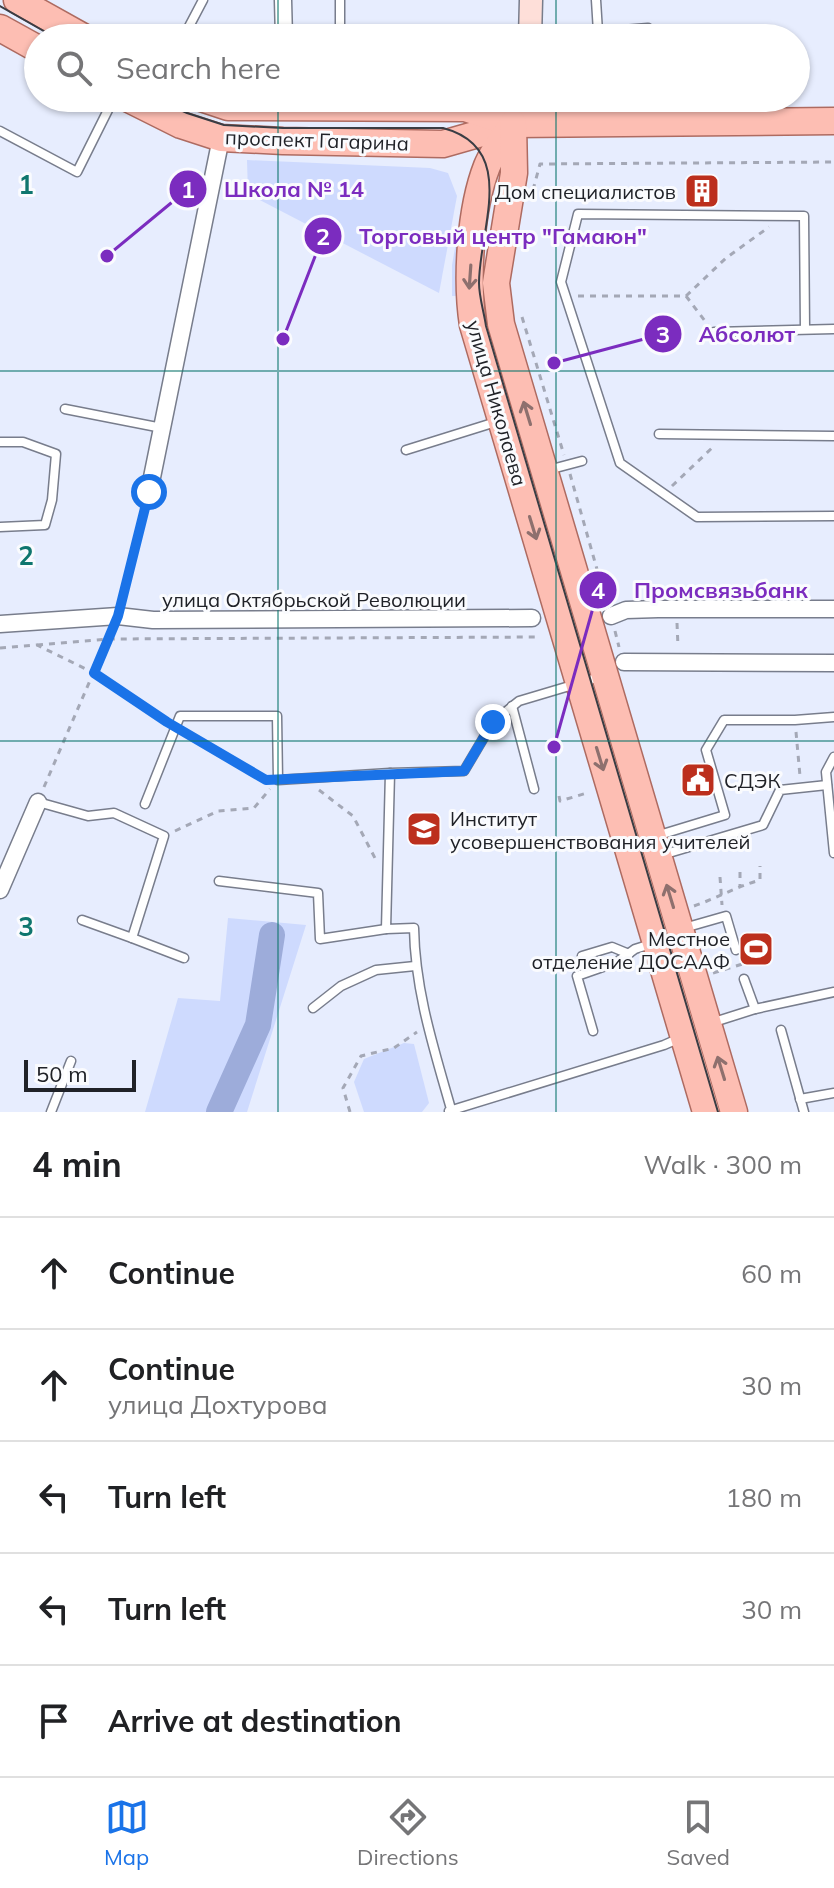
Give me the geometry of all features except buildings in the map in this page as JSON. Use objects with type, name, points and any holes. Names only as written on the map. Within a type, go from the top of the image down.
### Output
[{"type":"main road","points":[[17,0],[60,24]]},
{"type":"main road","points":[[0,28],[24,41]]},
{"type":"main road","name":"проспект Гагарина","points":[[155,112],[181,125],[221,138],[443,144],[513,124],[834,121]]},
{"type":"main road","name":"проспект Гагарина","points":[[477,112],[513,124]]},
{"type":"main road","name":"улица Николаева","points":[[513,124],[491,158],[479,190],[468,284],[473,325],[706,1112]]},
{"type":"main road","name":"улица Николаева","points":[[513,124],[514,173],[496,283],[501,324],[556,468],[614,669],[655,847],[734,1112]]},
{"type":"main road","points":[[443,144],[459,153],[472,170],[479,190]]},
{"type":"street","points":[[283,0],[284,24]]},
{"type":"street","points":[[530,24],[531,0]]},
{"type":"street","points":[[513,124],[518,112]]},
{"type":"street","points":[[149,492],[221,138]]},
{"type":"street","points":[[611,616],[626,610],[834,609]]},
{"type":"street","name":"улица Октябрьской Революции","points":[[0,624],[118,616],[153,620],[532,618]]},
{"type":"street","points":[[614,669],[678,663],[834,663]]},
{"type":"street","points":[[0,890],[38,802]]},
{"type":"street","points":[[684,1036],[708,1024]]},
{"type":"lane","points":[[190,24],[203,0]]},
{"type":"lane","points":[[340,0],[340,24]]},
{"type":"lane","points":[[596,0],[598,24]]},
{"type":"lane","points":[[0,131],[77,172],[107,112]]},
{"type":"lane","points":[[805,329],[804,216],[578,214],[561,282],[612,453],[620,463],[697,517],[834,516]]},
{"type":"lane","points":[[714,332],[834,329]]},
{"type":"lane","points":[[65,409],[162,428]]},
{"type":"lane","points":[[406,450],[500,421]]},
{"type":"lane","points":[[659,434],[834,436]]},
{"type":"lane","points":[[0,442],[23,442],[56,454],[52,500],[45,525],[0,527]]},
{"type":"lane","points":[[556,468],[582,461]]},
{"type":"lane","points":[[145,804],[180,716],[277,716],[278,780],[464,771],[493,722],[519,701],[578,684],[614,669]]},
{"type":"lane","points":[[512,706],[534,789]]},
{"type":"lane","points":[[655,847],[725,815],[706,750],[724,720],[834,717]]},
{"type":"lane","points":[[834,757],[826,772],[834,853]]},
{"type":"lane","points":[[386,929],[390,773]]},
{"type":"lane","points":[[655,847],[763,825],[780,790],[827,785]]},
{"type":"lane","points":[[38,802],[88,816],[114,813],[164,836],[132,938]]},
{"type":"lane","points":[[219,881],[318,893],[320,939],[414,928],[415,966],[426,1023],[450,1111],[664,1045],[684,1036]]},
{"type":"lane","points":[[680,930],[726,916],[736,950]]},
{"type":"lane","points":[[82,920],[184,958]]},
{"type":"lane","points":[[593,1031],[577,976],[617,962],[635,949],[655,942]]},
{"type":"lane","points":[[582,956],[612,947],[629,954]]},
{"type":"lane","points":[[313,1008],[341,986],[376,970],[415,966]]},
{"type":"lane","points":[[744,979],[755,1009]]},
{"type":"lane","points":[[708,1024],[755,1009],[834,992]]},
{"type":"lane","points":[[781,1030],[802,1112]]},
{"type":"lane","points":[[51,1112],[71,1061]]},
{"type":"lane","points":[[800,1099],[834,1093]]},
{"type":"path","points":[[530,200],[540,164],[834,162]]},
{"type":"path","points":[[566,296],[686,296],[726,258],[785,216]]},
{"type":"path","points":[[686,296],[714,332]]},
{"type":"path","points":[[522,317],[556,468],[611,616],[614,669]]},
{"type":"path","points":[[664,494],[724,436]]},
{"type":"path","points":[[38,802],[118,616],[149,492]]},
{"type":"path","points":[[677,609],[678,663]]},
{"type":"path","points":[[0,648],[108,639],[538,637]]},
{"type":"path","points":[[37,645],[94,673],[176,727],[266,780],[278,780]]},
{"type":"path","points":[[795,720],[801,788]]},
{"type":"path","points":[[164,836],[218,811],[254,808],[278,780]]},
{"type":"path","points":[[316,788],[353,816],[377,863]]},
{"type":"path","points":[[559,796],[560,801],[587,793]]},
{"type":"path","points":[[694,906],[760,880],[760,866]]},
{"type":"path","points":[[740,872],[740,886]]},
{"type":"path","points":[[720,877],[720,897],[726,916]]},
{"type":"path","points":[[713,973],[749,962]]},
{"type":"path","points":[[350,1112],[343,1088],[361,1056],[394,1048],[411,1038],[426,1023]]},
{"type":"shaded area","points":[[247,160],[430,168],[448,173],[457,196],[439,293],[248,194]]},
{"type":"shaded area","points":[[464,197],[469,198],[457,265],[456,296],[452,296],[452,265]]},
{"type":"shaded area","points":[[228,918],[306,925],[247,1112],[145,1112],[178,998],[220,1001]]},
{"type":"shaded area","points":[[404,1043],[414,1044],[429,1103],[422,1112],[364,1112],[354,1082],[364,1059]]},
{"type":"waterway","points":[[219,1112],[258,1025],[272,935]]},
{"type":"tram line","points":[[0,6],[32,24]]},
{"type":"tram line","points":[[185,112],[224,125],[443,128],[466,138],[481,153],[488,172],[490,193],[479,283],[486,326],[718,1112]]},
{"type":"place","name":"Дом специалистов","points":[[702,191]]},
{"type":"place","name":"Школа № 14","points":[[107,256]]},
{"type":"place","name":"Торговый центр \"Гамаюн\"","points":[[283,339]]},
{"type":"place","name":"Абсолют","points":[[554,363]]},
{"type":"place","name":"Промсвязьбанк","points":[[554,747]]},
{"type":"place","name":"СДЭК","points":[[698,780]]},
{"type":"place","name":"Институт усовершенствования учителей","points":[[424,829]]},
{"type":"place","name":"Местное отделение ДОСААФ","points":[[756,949]]},
{"type":"route","points":[[149,492],[118,616],[94,673],[167,722],[266,780],[464,771],[493,722]]}]
